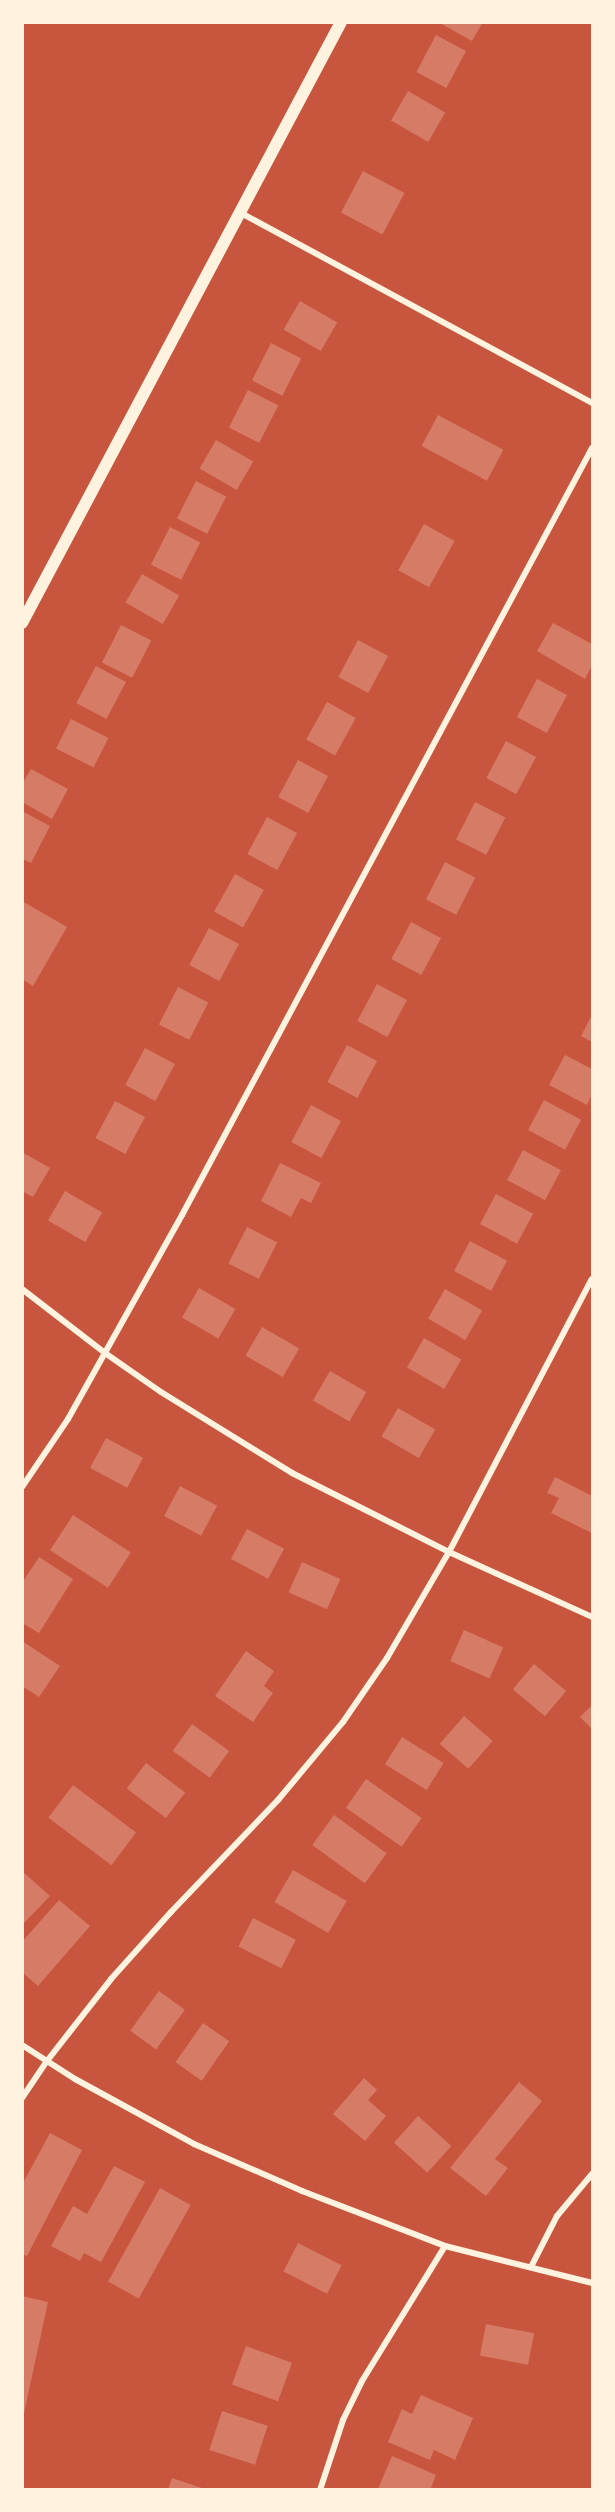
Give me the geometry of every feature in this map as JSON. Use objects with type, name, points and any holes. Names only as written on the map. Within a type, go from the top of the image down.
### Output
[{"type":"main road","points":[[22,623],[342,22]]},
{"type":"street","points":[[241,213],[592,403]]},
{"type":"street","points":[[22,1486],[68,1419],[182,1215],[592,448]]},
{"type":"street","points":[[22,2098],[47,2061],[111,1979],[171,1912],[278,1800],[343,1722],[387,1658],[449,1552],[592,1278]]},
{"type":"street","points":[[22,1289],[105,1353],[161,1392],[292,1473],[449,1552],[592,1617]]},
{"type":"street","points":[[22,2045],[194,2144],[303,2191],[445,2246],[592,2283]]},
{"type":"street","points":[[531,2267],[558,2217],[592,2174]]},
{"type":"street","points":[[320,2490],[343,2420],[362,2381],[445,2246]]},
{"type":"building","points":[[438,22],[483,22],[472,41]]},
{"type":"building","points":[[436,35],[466,51],[446,88],[416,72]]},
{"type":"building","points":[[408,91],[445,112],[428,142],[391,120]]},
{"type":"building","points":[[363,171],[404,193],[382,235],[341,212]]},
{"type":"building","points":[[300,301],[337,322],[321,351],[284,330]]},
{"type":"building","points":[[271,343],[301,358],[282,396],[252,380]]},
{"type":"building","points":[[248,390],[278,405],[259,443],[229,427]]},
{"type":"building","points":[[438,415],[503,450],[487,481],[422,446]]},
{"type":"building","points":[[216,440],[253,461],[237,490],[200,469]]},
{"type":"building","points":[[196,481],[226,496],[207,534],[177,518]]},
{"type":"building","points":[[424,524],[455,541],[429,587],[398,570]]},
{"type":"building","points":[[170,527],[200,542],[181,580],[151,564]]},
{"type":"building","points":[[142,574],[179,596],[163,624],[126,603]]},
{"type":"building","points":[[553,623],[592,644],[592,665],[585,679],[537,651]]},
{"type":"building","points":[[121,625],[151,640],[132,678],[102,662]]},
{"type":"building","points":[[358,640],[388,656],[368,693],[338,677]]},
{"type":"building","points":[[96,666],[126,682],[106,719],[76,703]]},
{"type":"building","points":[[537,679],[567,695],[547,733],[517,717]]},
{"type":"building","points":[[327,702],[356,718],[335,756],[306,740]]},
{"type":"building","points":[[71,719],[108,738],[93,767],[56,748]]},
{"type":"building","points":[[506,741],[536,757],[516,794],[486,778]]},
{"type":"building","points":[[298,760],[328,776],[308,813],[278,797]]},
{"type":"building","points":[[31,769],[68,789],[52,819],[22,802],[22,784]]},
{"type":"building","points":[[475,802],[505,817],[486,855],[456,839]]},
{"type":"building","points":[[22,811],[50,826],[31,863],[22,859]]},
{"type":"building","points":[[267,817],[297,833],[277,870],[247,854]]},
{"type":"building","points":[[445,862],[475,877],[456,915],[426,899]]},
{"type":"building","points":[[235,874],[264,890],[243,928],[214,912]]},
{"type":"building","points":[[22,901],[67,927],[33,986],[22,979]]},
{"type":"building","points":[[411,922],[441,938],[421,975],[391,959]]},
{"type":"building","points":[[209,928],[239,944],[219,981],[189,965]]},
{"type":"building","points":[[377,984],[407,1000],[387,1037],[357,1021]]},
{"type":"building","points":[[178,987],[208,1002],[189,1040],[159,1024]]},
{"type":"building","points":[[592,1015],[592,1042],[581,1036]]},
{"type":"building","points":[[347,1045],[377,1061],[357,1098],[327,1082]]},
{"type":"building","points":[[145,1048],[175,1064],[155,1101],[125,1085]]},
{"type":"building","points":[[565,1055],[592,1069],[592,1094],[587,1105],[549,1085]]},
{"type":"building","points":[[544,1100],[581,1120],[565,1150],[528,1130]]},
{"type":"building","points":[[115,1101],[145,1117],[125,1154],[95,1138]]},
{"type":"building","points":[[311,1105],[341,1121],[321,1158],[291,1142]]},
{"type":"building","points":[[523,1150],[561,1170],[545,1200],[507,1180]]},
{"type":"building","points":[[22,1152],[50,1168],[33,1197],[22,1191]]},
{"type":"building","points":[[280,1163],[321,1183],[311,1203],[301,1198],[291,1217],[261,1201]]},
{"type":"building","points":[[65,1191],[102,1212],[85,1242],[48,1220]]},
{"type":"building","points":[[496,1194],[533,1214],[517,1244],[480,1224]]},
{"type":"building","points":[[247,1227],[277,1242],[259,1279],[228,1264]]},
{"type":"building","points":[[470,1241],[507,1261],[491,1291],[454,1271]]},
{"type":"building","points":[[199,1288],[235,1309],[218,1338],[182,1317]]},
{"type":"building","points":[[445,1289],[482,1310],[465,1340],[428,1318]]},
{"type":"building","points":[[262,1327],[299,1348],[283,1377],[246,1356]]},
{"type":"building","points":[[424,1338],[461,1360],[444,1389],[407,1367]]},
{"type":"building","points":[[330,1371],[366,1392],[349,1421],[313,1400]]},
{"type":"building","points":[[398,1408],[435,1430],[419,1458],[381,1437]]},
{"type":"building","points":[[106,1438],[143,1458],[127,1488],[90,1468]]},
{"type":"building","points":[[555,1477],[592,1496],[592,1533],[551,1513],[559,1498],[547,1493]]},
{"type":"building","points":[[180,1486],[217,1506],[201,1536],[164,1516]]},
{"type":"building","points":[[73,1515],[131,1553],[108,1588],[50,1550]]},
{"type":"building","points":[[247,1529],[284,1549],[268,1579],[231,1559]]},
{"type":"building","points":[[39,1557],[73,1579],[39,1633],[22,1623],[22,1583]]},
{"type":"building","points":[[302,1562],[340,1579],[327,1609],[289,1592]]},
{"type":"building","points":[[464,1630],[503,1647],[489,1679],[450,1661]]},
{"type":"building","points":[[22,1641],[60,1666],[39,1697],[22,1686]]},
{"type":"building","points":[[246,1651],[274,1671],[264,1686],[273,1693],[253,1722],[215,1696]]},
{"type":"building","points":[[534,1664],[566,1691],[545,1716],[513,1689]]},
{"type":"building","points":[[592,1705],[592,1729],[580,1717]]},
{"type":"building","points":[[464,1716],[493,1741],[468,1769],[440,1744]]},
{"type":"building","points":[[192,1724],[229,1751],[210,1778],[173,1751]]},
{"type":"building","points":[[402,1737],[444,1763],[427,1790],[385,1764]]},
{"type":"building","points":[[146,1763],[185,1792],[166,1818],[127,1789]]},
{"type":"building","points":[[366,1779],[422,1818],[402,1847],[346,1808]]},
{"type":"building","points":[[73,1785],[136,1833],[111,1865],[48,1818]]},
{"type":"building","points":[[334,1815],[387,1853],[365,1883],[312,1845]]},
{"type":"building","points":[[293,1870],[347,1901],[328,1933],[274,1902]]},
{"type":"building","points":[[22,1871],[50,1896],[22,1925]]},
{"type":"building","points":[[59,1900],[90,1926],[38,1986],[22,1972],[22,1942]]},
{"type":"building","points":[[253,1918],[296,1940],[281,1968],[238,1947]]},
{"type":"building","points":[[159,1991],[185,2010],[156,2049],[130,2031]]},
{"type":"building","points":[[203,2023],[229,2041],[202,2081],[175,2062]]},
{"type":"building","points":[[364,2078],[377,2090],[368,2100],[386,2116],[365,2141],[333,2114]]},
{"type":"building","points":[[519,2082],[542,2101],[495,2159],[508,2168],[486,2196],[450,2168]]},
{"type":"building","points":[[418,2116],[451,2146],[427,2173],[394,2143]]},
{"type":"building","points":[[50,2133],[82,2150],[27,2256],[22,2254],[22,2185]]},
{"type":"building","points":[[114,2166],[145,2182],[101,2262],[84,2253],[80,2261],[51,2246],[73,2206],[87,2214]]},
{"type":"building","points":[[160,2188],[191,2205],[139,2299],[108,2282]]},
{"type":"building","points":[[298,2243],[342,2265],[327,2294],[283,2272]]},
{"type":"building","points":[[22,2296],[48,2302],[23,2418],[22,2417]]},
{"type":"building","points":[[486,2324],[534,2333],[528,2365],[480,2355]]},
{"type":"building","points":[[246,2346],[292,2363],[278,2401],[232,2385]]},
{"type":"building","points":[[421,2395],[473,2418],[455,2460],[434,2450],[430,2460],[388,2442],[402,2409],[412,2414]]},
{"type":"building","points":[[222,2411],[268,2426],[255,2465],[209,2450]]},
{"type":"building","points":[[392,2456],[436,2475],[430,2490],[378,2489]]},
{"type":"building","points":[[172,2478],[205,2489],[205,2490],[168,2490]]}]
